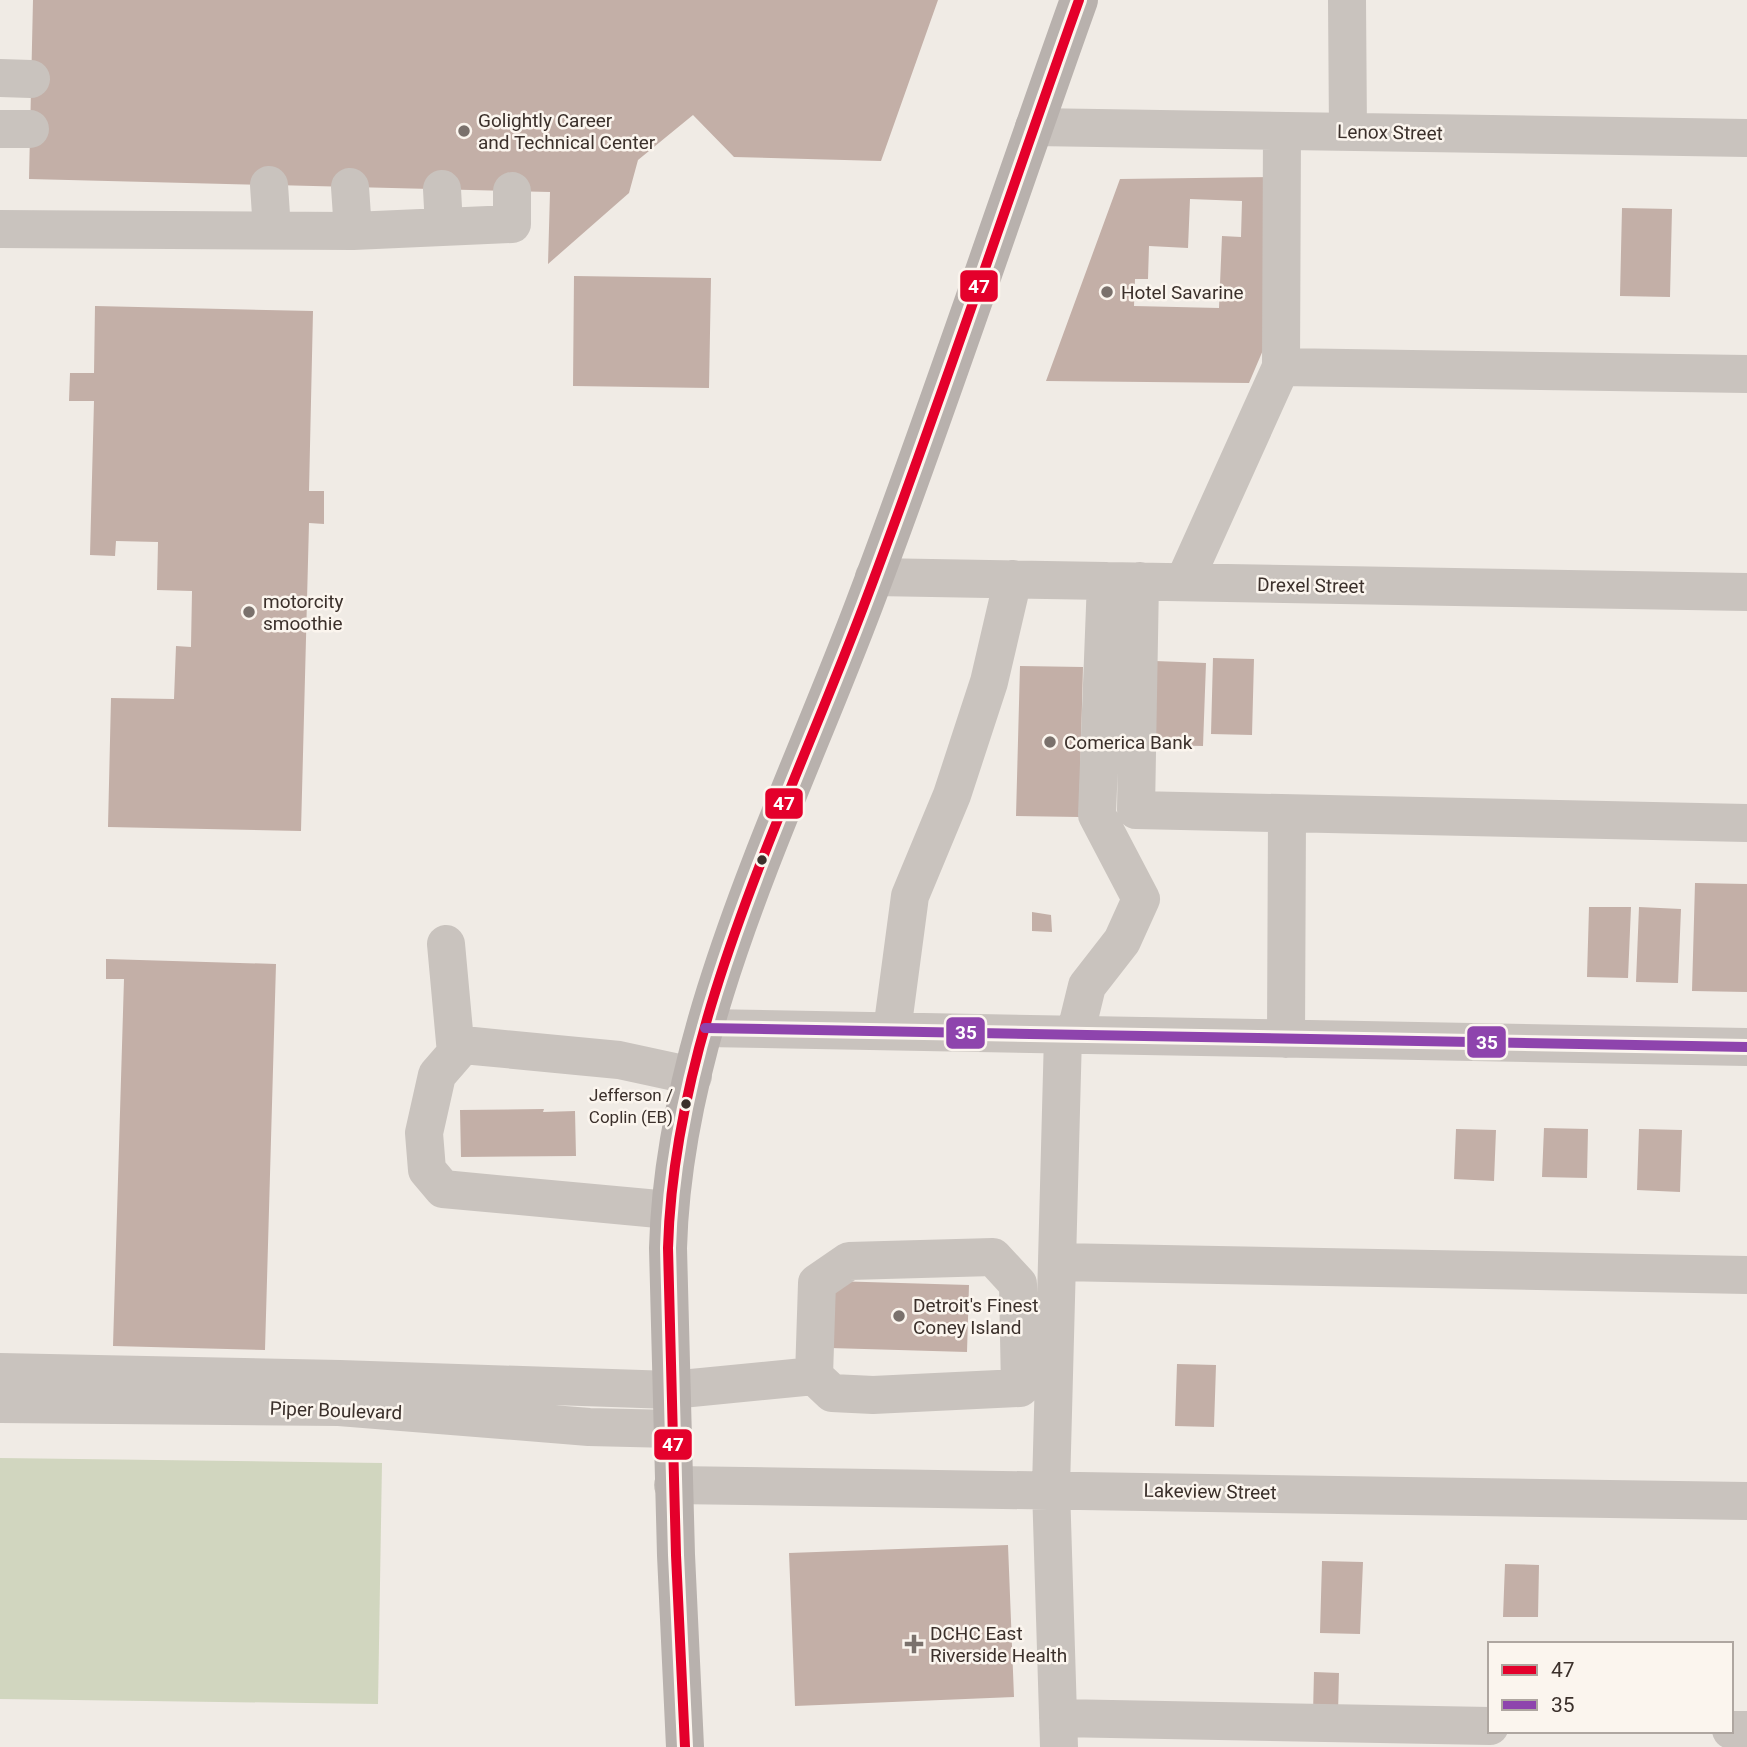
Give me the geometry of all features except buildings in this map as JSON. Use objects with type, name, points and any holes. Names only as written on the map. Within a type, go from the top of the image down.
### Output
[{"type":"main road","points":[[684,1747],[673,1485],[669,1210],[678,1143],[693,1076],[705,1028],[788,792],[874,577],[1079,0]]},
{"type":"street","points":[[1347,0],[1348,132]]},
{"type":"street","name":"Lenox Street","points":[[1034,127],[1747,138]]},
{"type":"street","points":[[1184,582],[1281,367],[1282,131]]},
{"type":"street","points":[[269,185],[272,230]]},
{"type":"street","points":[[350,187],[353,231]]},
{"type":"street","points":[[442,189],[444,227]]},
{"type":"street","points":[[0,229],[353,231],[512,224],[512,191]]},
{"type":"street","points":[[1281,367],[1747,374]]},
{"type":"street","name":"Drexel Street","points":[[874,577],[1747,592]]},
{"type":"street","points":[[892,1031],[910,896],[952,795],[989,682],[1013,579]]},
{"type":"street","points":[[1123,581],[1136,810],[1287,816],[1747,823]]},
{"type":"street","points":[[1123,581],[1097,816],[1141,899],[1122,941],[1087,986],[1069,1035],[1057,1262],[1051,1488],[1058,1733],[1488,1726]]},
{"type":"street","points":[[1286,1038],[1287,816]]},
{"type":"street","points":[[446,944],[456,1053]]},
{"type":"street","points":[[705,1028],[1747,1047]]},
{"type":"street","points":[[669,1210],[443,1189],[427,1170],[424,1133],[437,1075],[463,1045],[619,1060],[693,1076]]},
{"type":"street","points":[[993,1257],[1018,1283],[1020,1388],[873,1395],[832,1393],[814,1376],[817,1283],[849,1261],[993,1257]]},
{"type":"street","points":[[1057,1262],[1747,1275]]},
{"type":"street","name":"Piper Boulevard","points":[[0,1372],[340,1379],[671,1390],[814,1376]]},
{"type":"street","name":"Piper Boulevard","points":[[0,1404],[339,1407],[589,1427],[672,1429]]},
{"type":"street","name":"Lakeview Street","points":[[673,1485],[1051,1488],[1747,1501]]},
{"type":"green space","points":[[0,1458],[382,1463],[378,1704],[0,1699]]},
{"type":"transit line","name":"47","points":[[685,1747],[676,1555],[668,1248],[675,1165],[690,1083],[712,1001],[739,920],[892,530],[1079,0]]},
{"type":"transit line","name":"35","points":[[705,1028],[1747,1047]]},
{"type":"place","name":"Golightly Career and Technical Center","points":[[464,131]]},
{"type":"place","name":"Hotel Savarine","points":[[1107,292]]},
{"type":"place","name":"motorcity smoothie","points":[[249,612]]},
{"type":"place","name":"Comerica Bank","points":[[1050,742]]},
{"type":"place","name":"Jefferson / Coplin (EB)","points":[[686,1104]]},
{"type":"place","name":"Detroit's Finest Coney Island","points":[[899,1316]]},
{"type":"place","name":"DCHC East Riverside Health","points":[[914,1644]]}]
